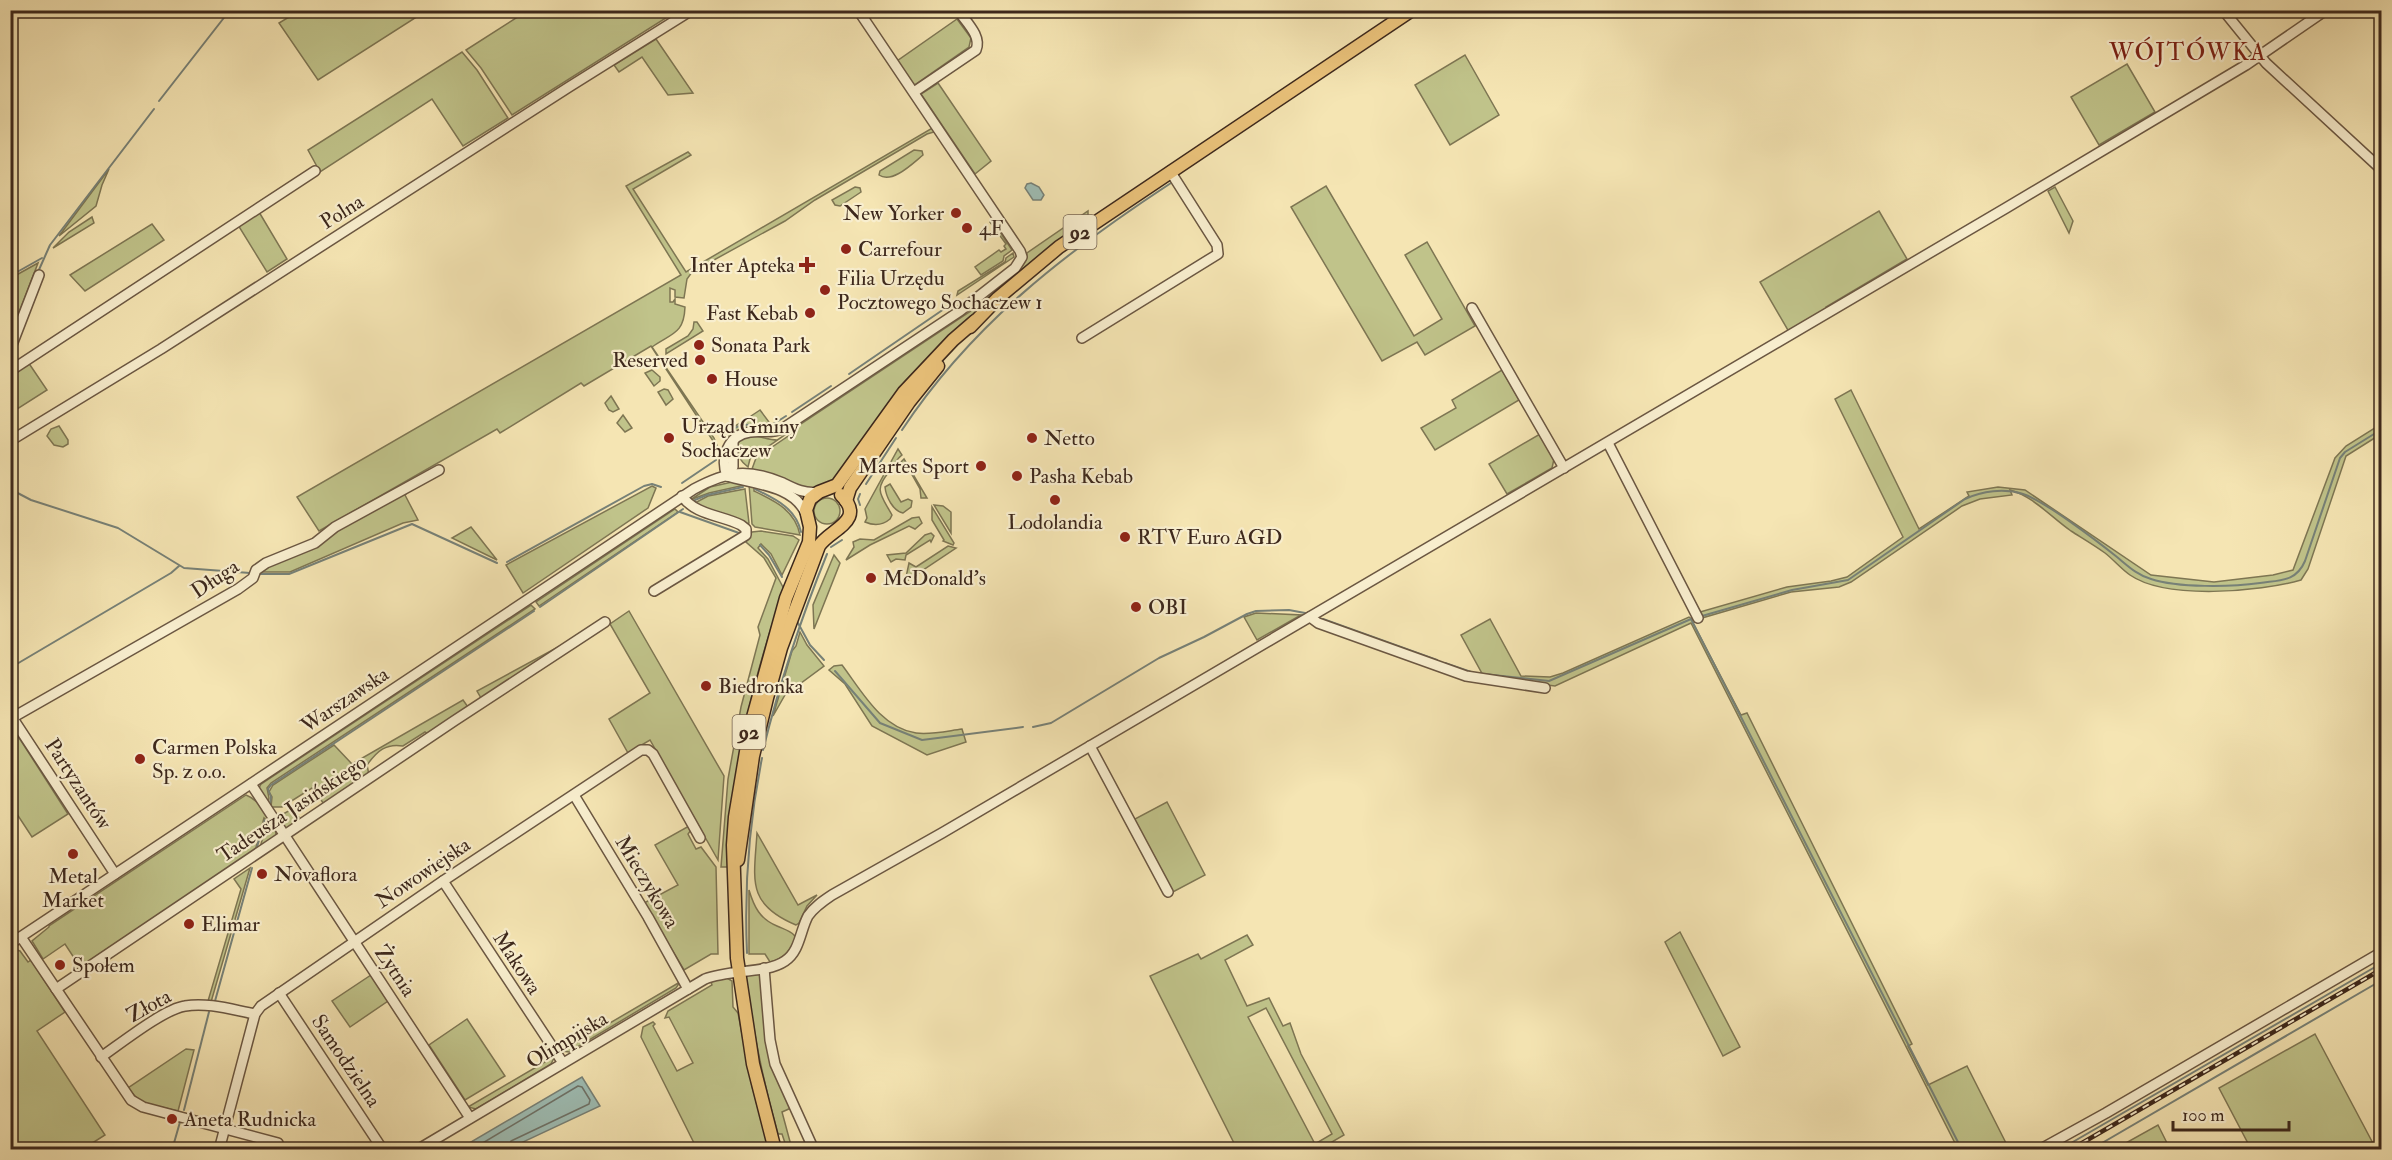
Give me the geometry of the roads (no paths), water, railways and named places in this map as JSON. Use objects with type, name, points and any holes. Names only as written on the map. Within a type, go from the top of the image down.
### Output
[{"type":"main road","name":"92","points":[[775,1149],[753,1064],[738,970],[733,845],[735,817],[750,728],[786,598],[809,542],[810,499],[841,481],[904,392],[953,340],[1015,283],[1059,247],[1412,10]]},
{"type":"main road","name":"92","points":[[735,870],[741,847],[753,756],[781,648],[819,546],[824,538],[842,528],[849,511],[846,501],[850,488],[909,402],[975,321]]},
{"type":"main road","points":[[824,491],[839,493],[846,501]]},
{"type":"main road","points":[[808,519],[817,530],[834,532]]},
{"type":"street","name":"Polna","points":[[10,441],[161,349],[692,10]]},
{"type":"street","points":[[728,476],[724,467],[724,456],[733,441],[745,433],[770,433],[782,429],[960,311],[1008,275],[1021,262],[1020,251],[858,10]]},
{"type":"street","points":[[914,92],[976,50],[979,45],[977,37],[958,10]]},
{"type":"street","points":[[2223,10],[2259,55],[2382,170]]},
{"type":"street","name":"Olimpijska","points":[[417,1149],[716,974],[775,967],[788,960],[798,946],[808,917],[817,905],[2014,203],[2259,55],[2325,10]]},
{"type":"street","points":[[10,371],[315,171]]},
{"type":"street","points":[[1082,338],[1218,254],[1217,245],[1170,171]]},
{"type":"street","points":[[10,350],[39,275]]},
{"type":"street","points":[[1472,308],[1564,468]]},
{"type":"street","points":[[728,476],[734,459],[733,441]]},
{"type":"street","points":[[1608,443],[1698,618]]},
{"type":"street","points":[[734,459],[747,472],[804,492],[824,491]]},
{"type":"street","name":"Długa","points":[[11,717],[238,589],[253,578],[256,570],[266,563],[315,543],[335,527],[439,470]]},
{"type":"street","name":"Warszawska","points":[[10,944],[682,496],[703,484],[747,472]]},
{"type":"street","points":[[728,476],[784,492],[798,502],[808,519]]},
{"type":"street","points":[[654,591],[746,535],[746,529],[741,525],[695,509],[687,504],[682,496]]},
{"type":"street","points":[[1310,617],[1318,623],[1466,676],[1545,688]]},
{"type":"street","name":"Tadeusza Jasińskiego","points":[[56,989],[605,622]]},
{"type":"street","name":"Partyzantów","points":[[11,717],[115,874]]},
{"type":"street","points":[[1090,746],[1168,892]]},
{"type":"street","name":"Nowowiejska","points":[[255,1014],[261,1006],[279,993],[641,750],[648,750],[653,754],[700,838]]},
{"type":"street","name":"Żytnia","points":[[250,784],[470,1118]]},
{"type":"street","name":"Mieczykowa","points":[[574,795],[643,908],[688,989]]},
{"type":"street","name":"Makowa","points":[[443,881],[563,1063]]},
{"type":"street","points":[[21,937],[126,1094],[136,1104],[278,1143]]},
{"type":"street","points":[[2039,1149],[2097,1118],[2382,952]]},
{"type":"street","points":[[764,968],[770,1040],[775,1064],[814,1149]]},
{"type":"street","name":"Samodzielna","points":[[279,993],[383,1149]]},
{"type":"street","name":"Złota","points":[[101,1057],[167,1013],[184,1006],[201,1005],[255,1014]]},
{"type":"street","points":[[219,1149],[255,1014]]},
{"type":"water","points":[[1031,183],[1039,187],[1044,195],[1041,200],[1033,200],[1025,188]]},
{"type":"water","points":[[582,1077],[600,1106],[508,1149],[459,1149]]},
{"type":"waterway","points":[[159,101],[230,10]]},
{"type":"waterway","points":[[38,272],[50,245],[154,109]]},
{"type":"waterway","points":[[902,430],[929,392],[990,323],[1058,264],[1171,183]]},
{"type":"waterway","points":[[10,276],[42,258]]},
{"type":"waterway","points":[[849,374],[944,309]]},
{"type":"waterway","points":[[792,412],[831,386]]},
{"type":"waterway","points":[[725,438],[740,426],[769,425],[786,416]]},
{"type":"waterway","points":[[1702,616],[1792,590],[1848,580],[1965,499],[1993,491],[2016,492],[2033,498],[2071,522],[2133,570],[2151,579],[2175,584],[2220,586],[2287,579],[2297,573],[2305,561],[2340,458],[2345,452],[2382,429]]},
{"type":"waterway","points":[[866,484],[896,438]]},
{"type":"waterway","points":[[682,483],[716,460]]},
{"type":"waterway","points":[[507,562],[644,486],[652,484],[661,487]]},
{"type":"waterway","points":[[695,500],[743,487]]},
{"type":"waterway","points":[[10,489],[31,500],[118,528],[184,568],[250,573]]},
{"type":"waterway","points":[[755,489],[790,510],[801,532]]},
{"type":"waterway","points":[[860,494],[858,499],[860,505]]},
{"type":"waterway","points":[[540,607],[683,509]]},
{"type":"waterway","points":[[680,512],[739,533]]},
{"type":"waterway","points":[[258,574],[289,574],[412,524],[497,563]]},
{"type":"waterway","points":[[831,547],[842,540]]},
{"type":"waterway","points":[[760,545],[782,577]]},
{"type":"waterway","points":[[763,750],[792,650],[827,554]]},
{"type":"waterway","points":[[10,668],[171,573],[179,566]]},
{"type":"waterway","points":[[1033,727],[1051,723],[1159,658],[1247,614],[1256,611],[1289,610],[1305,613]]},
{"type":"waterway","points":[[270,804],[271,797],[268,789],[271,785],[534,611]]},
{"type":"waterway","points":[[1323,619],[1437,660]]},
{"type":"waterway","points":[[1691,619],[1962,1150]]},
{"type":"waterway","points":[[1445,663],[1474,673],[1549,681],[1691,619]]},
{"type":"waterway","points":[[798,623],[810,645],[824,660]]},
{"type":"waterway","points":[[835,671],[880,723],[922,740],[1023,727]]},
{"type":"waterway","points":[[747,953],[748,855],[762,758]]},
{"type":"waterway","points":[[257,847],[265,820]]},
{"type":"waterway","points":[[215,1001],[252,868]]},
{"type":"waterway","points":[[2059,1150],[2382,963]]},
{"type":"waterway","points":[[2090,1150],[2382,980]]},
{"type":"waterway","points":[[184,1110],[209,1012]]},
{"type":"waterway","points":[[172,1150],[180,1122]]},
{"type":"railway","points":[[2070,1150],[2382,969]]},
{"type":"place","name":"New Yorker","points":[[956,213]]},
{"type":"place","name":"4F","points":[[967,228]]},
{"type":"place","name":"Carrefour","points":[[846,249]]},
{"type":"place","name":"Inter Apteka","points":[[807,265]]},
{"type":"place","name":"Filia Urzędu Pocztowego Sochaczew 1","points":[[825,290]]},
{"type":"place","name":"Fast Kebab","points":[[810,313]]},
{"type":"place","name":"Sonata Park","points":[[699,345]]},
{"type":"place","name":"Reserved","points":[[700,360]]},
{"type":"place","name":"House","points":[[712,379]]},
{"type":"place","name":"Urząd Gminy Sochaczew","points":[[669,438]]},
{"type":"place","name":"Netto","points":[[1032,438]]},
{"type":"place","name":"Martes Sport","points":[[981,466]]},
{"type":"place","name":"Pasha Kebab","points":[[1017,476]]},
{"type":"place","name":"Lodolandia","points":[[1055,500]]},
{"type":"place","name":"RTV Euro AGD","points":[[1125,537]]},
{"type":"place","name":"McDonald's","points":[[871,578]]},
{"type":"place","name":"OBI","points":[[1136,607]]},
{"type":"place","name":"Biedronka","points":[[706,686]]},
{"type":"place","name":"Carmen Polska Sp. z o.o.","points":[[140,759]]},
{"type":"place","name":"Metal Market","points":[[73,854]]},
{"type":"place","name":"Novaflora","points":[[262,874]]},
{"type":"place","name":"Elimar","points":[[189,924]]},
{"type":"place","name":"Społem","points":[[60,965]]},
{"type":"place","name":"Aneta Rudnicka","points":[[172,1119]]},
{"type":"district","name":"WÓJTÓWKA","points":[[2188,52]]}]
